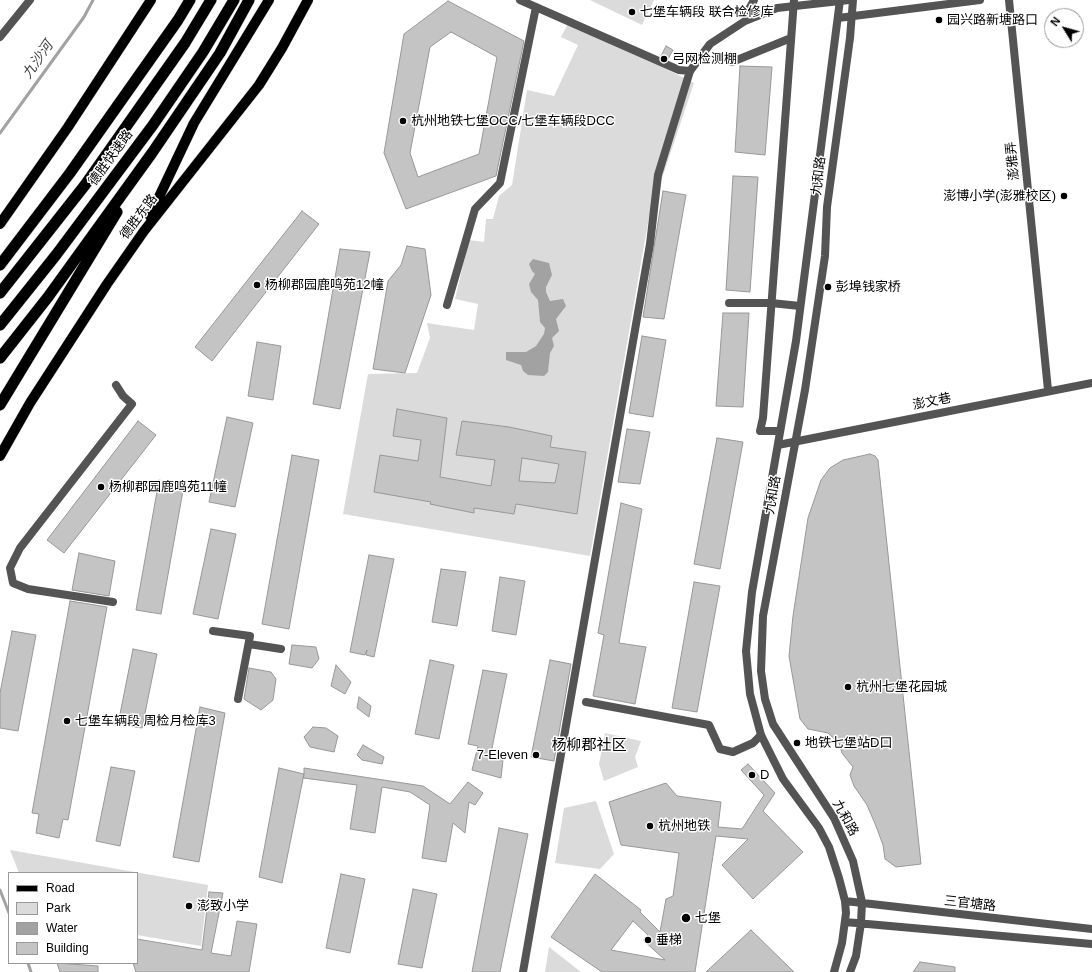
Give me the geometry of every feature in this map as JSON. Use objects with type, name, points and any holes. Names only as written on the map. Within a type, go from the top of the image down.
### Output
[{"type":"highway","points":[[0,265],[70,173],[178,20],[190,0]]},
{"type":"highway","name":"德胜快速路","points":[[0,293],[85,185],[181,49],[211,0]]},
{"type":"highway","name":"德胜快速路","points":[[0,325],[101,197],[182,84],[234,0]]},
{"type":"highway","points":[[0,358],[48,297],[152,153],[220,53],[249,0]]},
{"type":"highway","points":[[0,405],[152,153]]},
{"type":"main road","points":[[0,224],[68,126],[151,0]]},
{"type":"main road","points":[[144,230],[194,123],[269,0]]},
{"type":"main road","name":"德胜东路","points":[[0,456],[30,403],[144,230],[259,85],[282,48],[308,0]]},
{"type":"street","points":[[0,37],[30,0]]},
{"type":"street","points":[[520,0],[679,70],[690,71]]},
{"type":"street","points":[[748,11],[754,0]]},
{"type":"street","points":[[780,431],[760,430],[763,418],[794,0]]},
{"type":"street","name":"九和路","points":[[834,972],[842,943],[845,922],[845,900],[829,847],[818,828],[783,779],[761,735],[750,694],[746,651],[752,592],[778,445],[800,306],[840,0]]},
{"type":"street","points":[[523,972],[649,252],[658,175],[690,71],[710,44],[745,21],[777,8],[849,0]]},
{"type":"street","name":"九和路","points":[[850,972],[856,956],[861,924],[862,902],[853,861],[834,818],[773,724],[765,699],[761,671],[763,616],[806,390],[825,256],[827,208],[853,0]]},
{"type":"street","points":[[838,18],[980,0]]},
{"type":"street","name":"澎雅弄","points":[[1009,0],[1048,390]]},
{"type":"street","points":[[447,305],[475,209],[500,183],[536,7]]},
{"type":"street","points":[[732,62],[791,38]]},
{"type":"street","points":[[729,303],[771,303],[800,306]]},
{"type":"street","name":"澎文巷","points":[[778,445],[1048,390],[1092,383]]},
{"type":"street","points":[[113,602],[28,589],[13,583],[10,568],[20,548],[132,404],[123,396],[116,385]]},
{"type":"street","points":[[213,631],[250,636],[238,699]]},
{"type":"street","points":[[249,644],[281,649]]},
{"type":"street","points":[[586,702],[709,725],[720,750],[733,752],[753,743],[761,735]]},
{"type":"street","name":"三官塘路","points":[[845,900],[1092,929]]},
{"type":"street","points":[[845,922],[1092,944]]},
{"type":"green space","name":"七堡车辆段 联合检修库","points":[[590,0],[654,0],[642,25]]},
{"type":"green space","points":[[570,20],[694,83],[649,217],[590,556],[343,514],[368,374],[417,373],[430,338],[427,323],[474,330],[478,304],[455,299],[469,240],[484,242],[486,219],[493,219],[499,196],[512,185],[527,90],[554,96],[578,45],[561,37]]},
{"type":"green space","points":[[605,733],[641,741],[635,757],[638,767],[604,781],[599,764]]},
{"type":"green space","points":[[596,801],[614,854],[600,869],[555,863],[564,808]]},
{"type":"green space","points":[[10,850],[134,872],[19,872]]},
{"type":"green space","points":[[138,873],[208,885],[201,946],[138,935]]},
{"type":"green space","points":[[549,947],[581,972],[545,972]]},
{"type":"water","points":[[533,259],[549,263],[552,275],[546,287],[546,292],[550,301],[563,299],[566,306],[556,319],[559,331],[552,338],[554,346],[550,353],[548,372],[544,376],[528,375],[523,371],[521,365],[506,360],[506,352],[526,352],[536,346],[544,334],[545,328],[540,322],[538,300],[531,292],[529,284],[535,274],[529,264]]},
{"type":"building","name":"杭州地铁七堡OCC/七堡车辆段DCC","points":[[448,1],[524,41],[496,176],[406,209],[384,153],[404,34]],"holes":[[[451,32],[497,57],[479,154],[418,177],[410,153],[430,47]]]},
{"type":"building","points":[[666,46],[673,50],[668,59],[661,56]]},
{"type":"building","points":[[740,66],[772,67],[765,155],[735,152]]},
{"type":"building","points":[[733,176],[758,177],[750,292],[726,290]]},
{"type":"building","points":[[663,191],[686,195],[664,319],[643,317]]},
{"type":"building","name":"杨柳郡园鹿鸣苑12幢","points":[[302,211],[319,224],[212,361],[195,347]]},
{"type":"building","points":[[407,246],[425,249],[431,295],[405,373],[373,369],[388,281],[401,265]]},
{"type":"building","points":[[340,249],[370,252],[340,409],[313,404]]},
{"type":"building","points":[[723,313],[749,313],[743,407],[716,406]]},
{"type":"building","points":[[642,336],[666,340],[653,417],[629,413]]},
{"type":"building","points":[[257,342],[281,346],[273,400],[248,396]]},
{"type":"building","points":[[397,409],[447,418],[440,477],[491,486],[495,460],[456,455],[462,421],[509,427],[552,436],[550,447],[586,452],[577,514],[516,504],[514,514],[474,508],[474,513],[430,504],[431,502],[374,492],[380,455],[418,461],[421,440],[393,436]],"holes":[[[522,458],[559,464],[555,483],[519,481]]]},
{"type":"building","points":[[227,417],[253,423],[235,507],[209,502]]},
{"type":"building","name":"杨柳郡园鹿鸣苑11幢","points":[[138,421],[156,435],[64,553],[47,540]]},
{"type":"building","points":[[627,429],[650,432],[640,484],[618,482]]},
{"type":"building","points":[[717,438],[743,442],[720,569],[694,564]]},
{"type":"building","name":"杭州七堡花园城","points":[[870,454],[875,456],[878,460],[921,864],[896,867],[885,859],[883,845],[876,826],[867,805],[854,786],[850,775],[853,767],[842,753],[839,743],[828,733],[808,729],[800,719],[789,656],[793,616],[808,518],[821,480],[830,468],[843,460]]},
{"type":"building","points":[[292,455],[319,460],[289,629],[262,624]]},
{"type":"building","points":[[159,480],[184,485],[161,614],[136,610]]},
{"type":"building","points":[[621,503],[642,509],[619,643],[646,647],[635,704],[593,696],[604,635],[598,633]]},
{"type":"building","points":[[211,529],[236,534],[218,619],[193,614]]},
{"type":"building","points":[[79,553],[115,561],[109,596],[72,590]]},
{"type":"building","points":[[369,555],[394,559],[374,657],[366,655],[367,650],[365,655],[350,652]]},
{"type":"building","points":[[441,569],[466,572],[457,626],[432,622]]},
{"type":"building","points":[[500,577],[525,581],[516,635],[492,631]]},
{"type":"building","points":[[694,582],[720,586],[697,712],[672,708]]},
{"type":"building","name":"七堡车辆段 周检月检库3","points":[[70,601],[107,607],[68,820],[63,819],[59,838],[36,833],[39,814],[32,813]]},
{"type":"building","points":[[12,631],[36,635],[18,731],[0,728],[0,693]]},
{"type":"building","points":[[292,645],[316,647],[319,659],[312,668],[289,664]]},
{"type":"building","points":[[133,649],[157,654],[142,728],[118,724]]},
{"type":"building","points":[[430,660],[454,665],[439,739],[415,734]]},
{"type":"building","points":[[550,660],[571,664],[554,761],[531,757]]},
{"type":"building","points":[[336,665],[351,682],[345,694],[331,686]]},
{"type":"building","points":[[249,668],[271,672],[276,679],[273,700],[261,710],[244,699]]},
{"type":"building","points":[[483,670],[507,674],[490,758],[503,760],[501,778],[472,770],[478,746],[468,744]]},
{"type":"building","points":[[359,697],[371,706],[369,717],[357,708]]},
{"type":"building","points":[[200,707],[225,713],[199,862],[173,857]]},
{"type":"building","points":[[313,727],[326,728],[338,736],[334,752],[310,747],[304,737]]},
{"type":"building","points":[[363,745],[384,757],[382,764],[362,760],[357,755]]},
{"type":"building","points":[[748,764],[775,793],[763,811],[803,852],[753,899],[722,865],[748,839],[716,836],[695,972],[602,972],[551,937],[595,874],[641,910],[640,912],[660,932],[666,899],[673,896],[679,853],[621,845],[609,802],[666,783],[677,796],[721,802],[718,827],[742,829],[764,795],[741,770]],"holes":[[[633,921],[648,935],[643,940],[665,960],[611,950]]]},
{"type":"building","points":[[111,767],[135,771],[120,846],[96,841]]},
{"type":"building","points":[[279,768],[304,774],[304,768],[423,786],[450,804],[468,782],[483,793],[475,805],[469,802],[465,833],[453,823],[446,862],[422,858],[430,805],[410,792],[382,787],[375,833],[350,829],[357,785],[303,778],[282,883],[259,877]]},
{"type":"building","points":[[499,828],[528,834],[500,972],[472,972]]},
{"type":"building","points":[[341,874],[365,879],[350,953],[326,948]]},
{"type":"building","points":[[413,889],[437,894],[422,968],[398,964]]},
{"type":"building","points":[[209,892],[223,893],[211,953],[231,956],[237,921],[257,924],[249,972],[136,972],[133,964],[138,964],[138,939],[202,950]]},
{"type":"building","points":[[751,930],[794,972],[706,972]]},
{"type":"building","points":[[920,962],[955,967],[955,972],[913,972]]},
{"type":"building","points":[[57,964],[98,966],[98,972],[60,972]]},
{"type":"waterway","name":"九沙河","points":[[0,133],[84,17],[93,0]]},
{"type":"waterway","points":[[0,890],[8,910]]},
{"type":"waterway","points":[[28,964],[31,972]]},
{"type":"place","name":"七堡车辆段 联合检修库","points":[[632,12]]},
{"type":"place","name":"园兴路新塘路口","points":[[939,20]]},
{"type":"place","name":"弓网检测棚","points":[[664,59]]},
{"type":"place","name":"杭州地铁七堡OCC/七堡车辆段DCC","points":[[403,121]]},
{"type":"place","name":"澎博小学(澎雅校区)","points":[[1064,196]]},
{"type":"place","name":"杨柳郡园鹿鸣苑12幢","points":[[257,285]]},
{"type":"place","name":"彭埠钱家桥","points":[[828,287]]},
{"type":"place","name":"杨柳郡园鹿鸣苑11幢","points":[[101,487]]},
{"type":"place","name":"杭州七堡花园城","points":[[848,687]]},
{"type":"place","name":"七堡车辆段 周检月检库3","points":[[67,721]]},
{"type":"place","name":"地铁七堡站D口","points":[[797,743]]},
{"type":"place","name":"7-Eleven","points":[[536,755]]},
{"type":"place","name":"D","points":[[752,775]]},
{"type":"place","name":"杭州地铁","points":[[650,826]]},
{"type":"place","name":"澎致小学","points":[[189,906]]},
{"type":"place","name":"七堡","points":[[686,918]]},
{"type":"place","name":"垂梯","points":[[648,940]]},
{"type":"district","name":"杨柳郡社区","points":[[589,746]]}]
